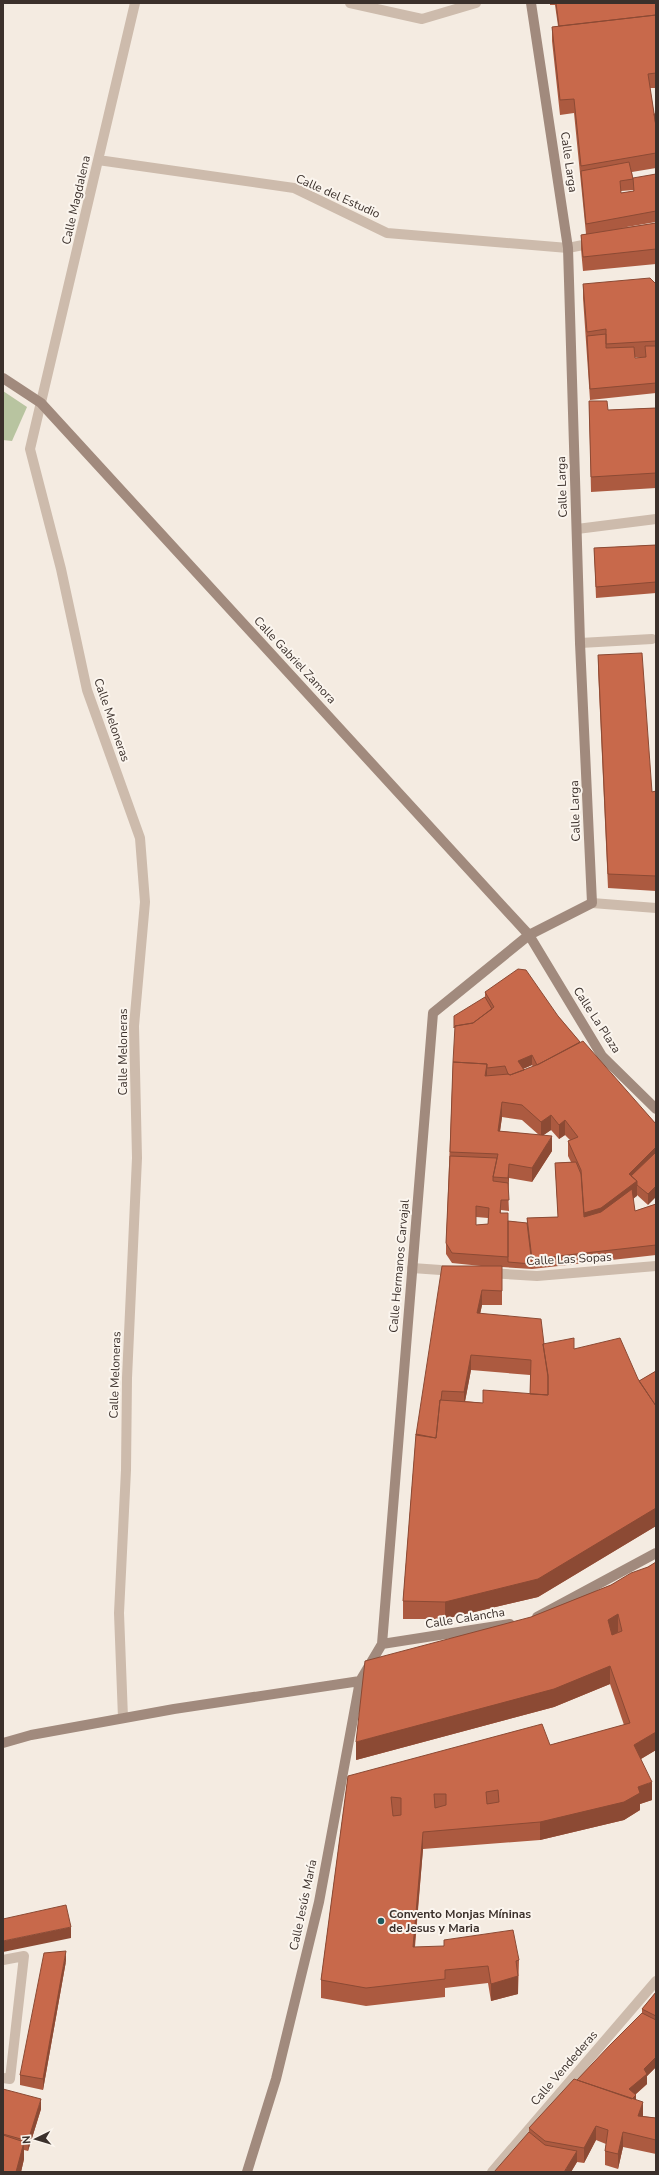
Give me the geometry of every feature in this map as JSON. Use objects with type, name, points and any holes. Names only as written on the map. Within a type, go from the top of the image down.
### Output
[{"type":"street","name":"Calle Magdalena","points":[[41,403],[135,3]]},
{"type":"street","points":[[350,3],[422,19],[476,3]]},
{"type":"street","name":"Calle Larga","points":[[531,3],[568,248],[580,643],[592,903]]},
{"type":"street","name":"Calle del Estudio","points":[[98,160],[294,188],[387,233],[568,248],[605,241]]},
{"type":"street","name":"Calle Gabriel Zamora","points":[[3,378],[41,403],[530,935]]},
{"type":"street","name":"Calle Meloneras","points":[[41,403],[30,449],[61,569],[87,690],[140,838],[145,902],[134,1026],[137,1158],[127,1378],[126,1470],[118,1613],[124,1718]]},
{"type":"street","points":[[577,529],[656,519]]},
{"type":"street","points":[[580,643],[652,638]]},
{"type":"street","points":[[530,935],[592,903],[656,908]]},
{"type":"street","name":"Calle La Plaza","points":[[530,935],[602,1056],[656,1109]]},
{"type":"street","name":"Calle Hermanos Carvajal","points":[[382,1644],[434,1013],[530,935]]},
{"type":"street","name":"Calle Las Sopas","points":[[412,1268],[537,1276],[656,1266]]},
{"type":"street","name":"Calle Calancha","points":[[382,1644],[523,1622],[656,1553]]},
{"type":"street","name":"Calle Jesús María","points":[[247,2172],[276,2079],[319,1902],[360,1681],[382,1644]]},
{"type":"street","points":[[3,1743],[31,1735],[124,1718],[360,1681]]},
{"type":"street","points":[[3,1960],[24,1956],[10,2079],[3,2078]]},
{"type":"street","name":"Calle Vendederas","points":[[492,2172],[656,1981]]},
{"type":"green space","points":[[3,391],[27,407],[12,441],[3,440]]},
{"type":"building","points":[[556,3],[656,3],[656,15],[559,26]]},
{"type":"building","points":[[656,15],[656,73],[648,74],[656,126],[656,153],[581,166],[574,99],[560,100],[552,27]]},
{"type":"building","points":[[654,114],[656,114],[656,126]]},
{"type":"building","points":[[629,162],[633,179],[620,181],[621,193],[634,191],[633,178],[656,174],[656,211],[586,224],[581,171]]},
{"type":"building","points":[[656,223],[656,249],[583,257],[581,235]]},
{"type":"building","points":[[650,278],[656,284],[656,341],[606,344],[606,329],[587,332],[583,284]]},
{"type":"building","points":[[606,334],[606,348],[634,347],[635,358],[646,357],[645,346],[656,346],[656,383],[590,389],[587,336]]},
{"type":"building","points":[[589,401],[607,401],[608,410],[656,408],[656,473],[591,477]]},
{"type":"building","points":[[656,545],[656,582],[596,587],[594,548]]},
{"type":"building","points":[[642,653],[652,792],[656,791],[656,876],[608,874],[598,655]]},
{"type":"building","points":[[518,969],[526,970],[558,1016],[580,1042],[537,1065],[532,1055],[518,1061],[524,1070],[510,1075],[508,1074],[505,1066],[487,1068],[487,1064],[453,1062],[455,1026],[473,1023],[494,1007],[485,992]]},
{"type":"building","points":[[485,997],[492,1009],[473,1023],[455,1026],[454,1028],[454,1016]]},
{"type":"building","points":[[583,1041],[656,1124],[656,1147],[629,1174],[637,1181],[601,1208],[584,1213],[581,1170],[568,1141],[578,1137],[565,1120],[559,1125],[551,1115],[541,1122],[522,1105],[502,1102],[498,1131],[552,1136],[532,1168],[509,1164],[508,1178],[493,1177],[498,1154],[450,1152],[453,1062],[487,1064],[485,1076],[510,1075],[539,1064]]},
{"type":"building","points":[[656,1152],[656,1186],[648,1194],[637,1185],[637,1181],[631,1176]]},
{"type":"building","points":[[450,1156],[497,1158],[493,1181],[508,1183],[509,1200],[501,1200],[500,1213],[508,1213],[508,1257],[452,1253],[446,1243]],"holes":[[[476,1206],[489,1208],[488,1224],[476,1225]]]},
{"type":"building","points":[[576,1162],[581,1174],[584,1217],[601,1212],[632,1189],[635,1211],[656,1204],[656,1245],[532,1259],[527,1218],[558,1217],[555,1163]]},
{"type":"building","points":[[508,1221],[527,1223],[532,1264],[508,1262]]},
{"type":"building","points":[[442,1266],[502,1266],[502,1291],[482,1290],[477,1313],[541,1319],[548,1377],[548,1395],[530,1394],[531,1360],[471,1355],[464,1392],[442,1391],[436,1438],[416,1435]]},
{"type":"building","points":[[574,1338],[574,1349],[620,1338],[638,1379],[656,1406],[656,1508],[538,1579],[445,1602],[403,1601],[416,1434],[436,1438],[440,1400],[483,1403],[483,1390],[548,1395],[548,1375],[543,1344]]},
{"type":"building","points":[[656,1371],[656,1406],[639,1381]]},
{"type":"building","points":[[656,1562],[656,1732],[634,1745],[652,1782],[638,1787],[640,1793],[624,1802],[540,1822],[423,1832],[413,1947],[444,1946],[444,1940],[513,1930],[519,1960],[516,1961],[518,1976],[491,1984],[488,1966],[445,1970],[445,1979],[366,1988],[321,1980],[348,1776],[542,1724],[550,1745],[630,1723],[610,1666],[554,1689],[356,1742],[365,1661],[531,1617],[611,1585],[631,1573],[648,1567]],"holes":[[[618,1614],[622,1631],[612,1635],[608,1620]],[[498,1790],[499,1802],[487,1804],[486,1792]],[[434,1794],[446,1794],[446,1805],[435,1808]],[[391,1797],[401,1798],[401,1815],[393,1816]]]},
{"type":"building","points":[[66,1905],[71,1927],[3,1941],[3,1919]]},
{"type":"building","points":[[66,1951],[43,2079],[20,2075],[44,1953]]},
{"type":"building","points":[[656,1992],[656,2016],[642,2009]]},
{"type":"building","points":[[642,2013],[656,2020],[656,2057],[644,2069],[647,2074],[629,2089],[636,2095],[632,2099],[577,2080],[609,2046]]},
{"type":"building","points":[[574,2079],[643,2102],[638,2116],[656,2118],[656,2140],[623,2132],[618,2154],[605,2151],[608,2130],[596,2126],[584,2148],[545,2141],[529,2128]]},
{"type":"building","points":[[3,2089],[41,2099],[28,2141],[3,2134]]},
{"type":"building","points":[[529,2132],[545,2145],[577,2151],[564,2172],[494,2172]]},
{"type":"building","points":[[3,2135],[24,2142],[16,2172],[3,2172]]},
{"type":"place","name":"Convento Monjas Míninas de Jesus y Maria","points":[[381,1921]]}]
